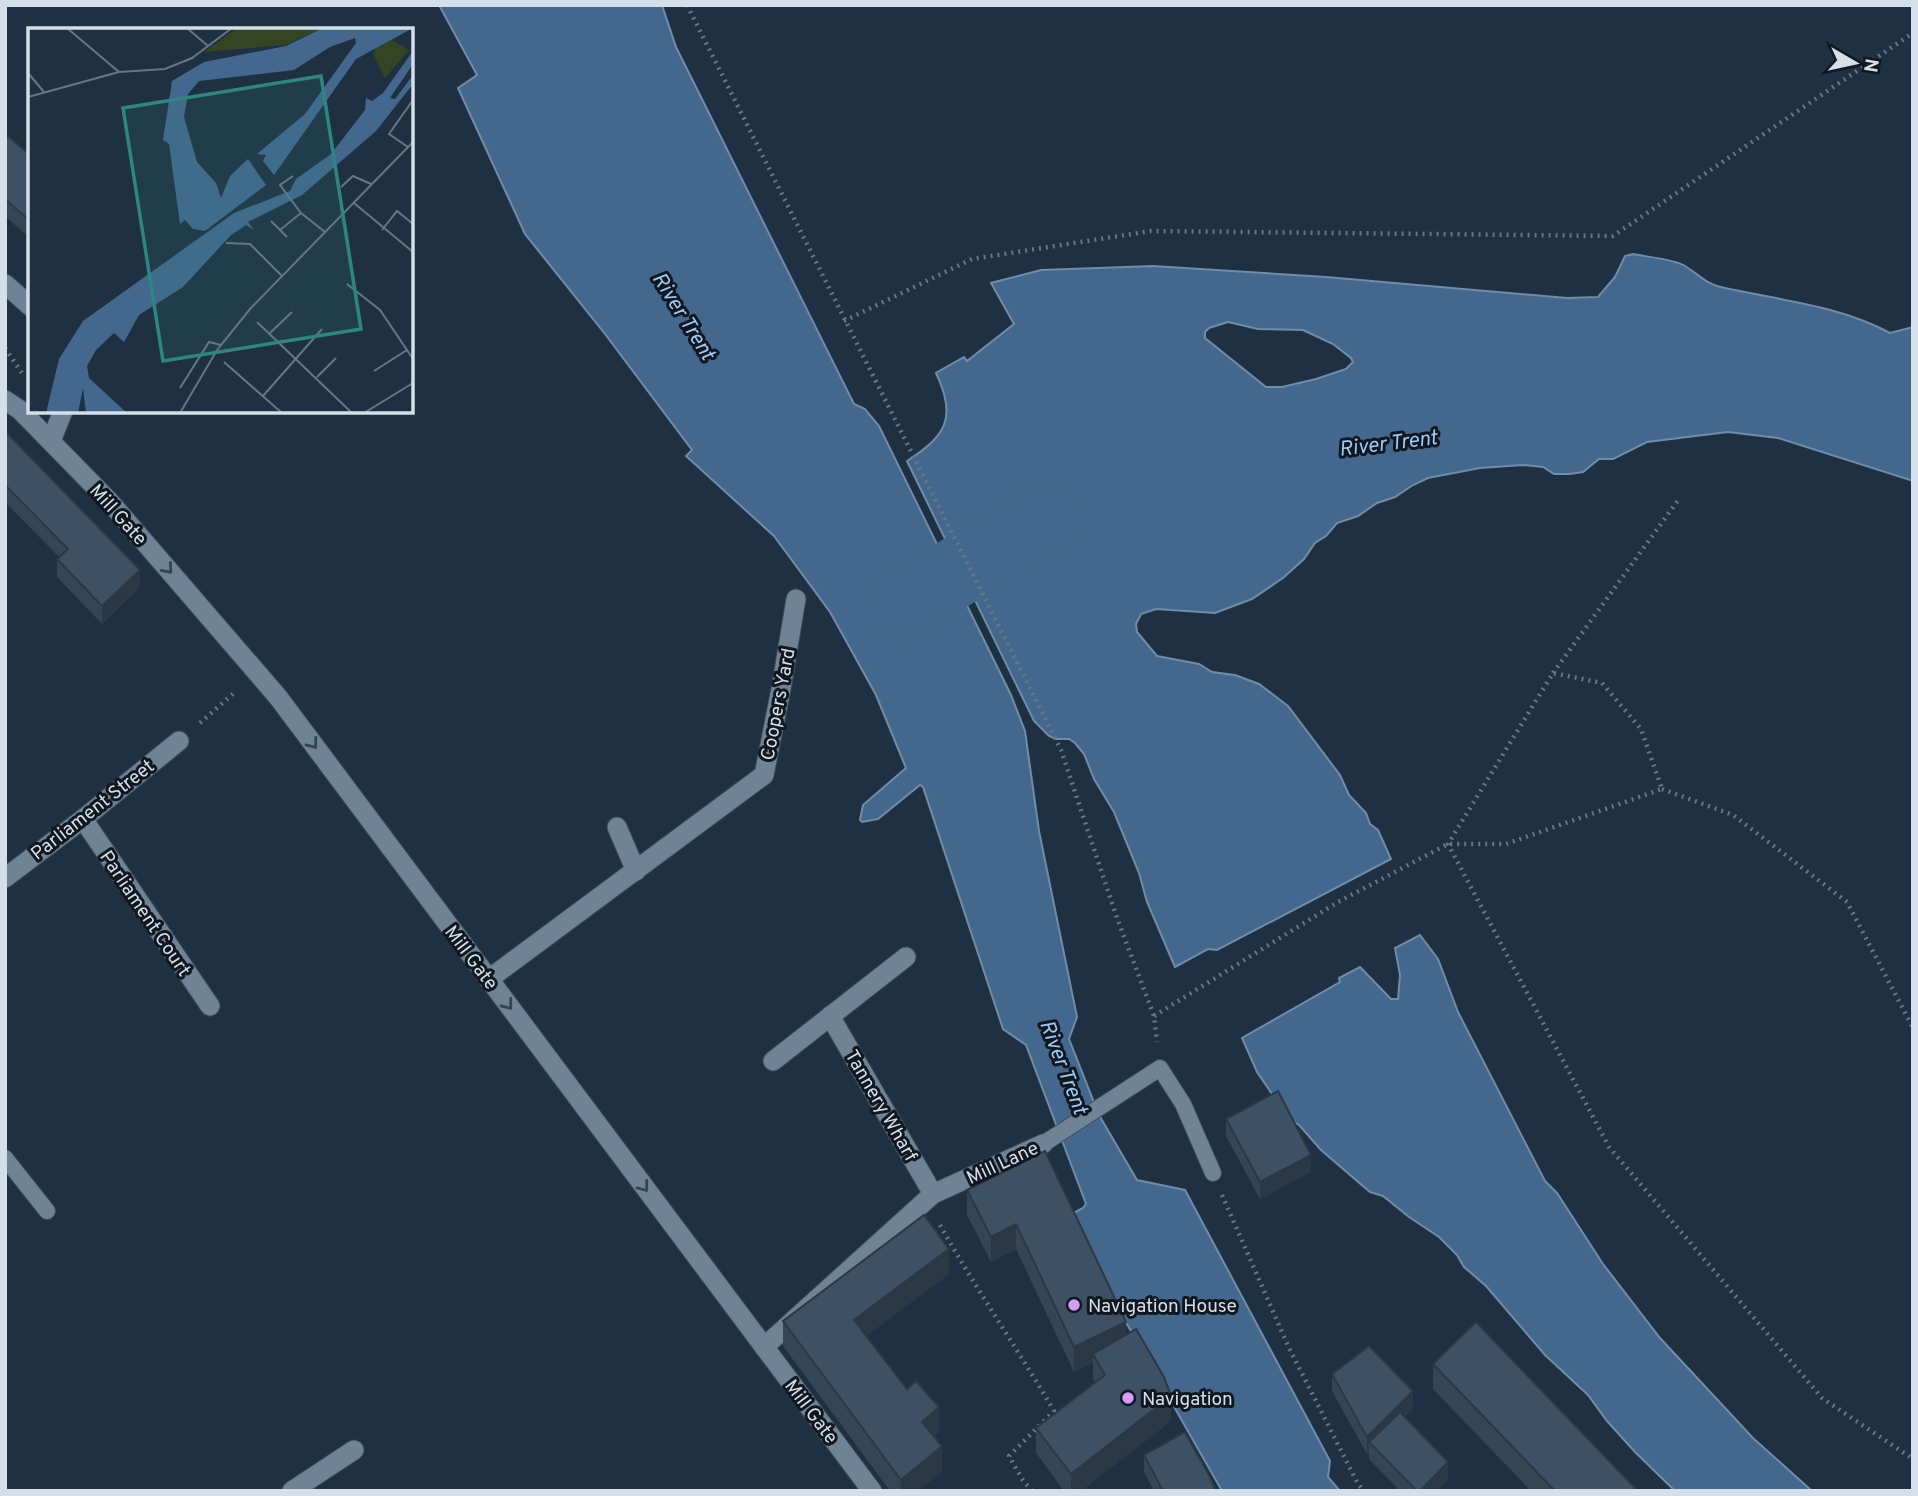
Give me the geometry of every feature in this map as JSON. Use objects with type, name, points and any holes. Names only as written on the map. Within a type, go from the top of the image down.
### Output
[{"type":"street","points":[[5,284],[28,304]]},
{"type":"street","name":"Mill Gate","points":[[5,400],[20,410],[110,502],[286,708],[872,1491]]},
{"type":"street","points":[[51,441],[62,413]]},
{"type":"street","name":"Coopers Yard","points":[[489,979],[764,775],[796,599]]},
{"type":"street","name":"Parliament Street","points":[[5,878],[179,741]]},
{"type":"street","name":"Parliament Court","points":[[83,819],[210,1006]]},
{"type":"street","points":[[617,827],[636,872]]},
{"type":"street","points":[[773,1061],[906,957]]},
{"type":"street","name":"Tannery Wharf","points":[[830,1016],[927,1199]]},
{"type":"street","name":"Mill Lane","points":[[764,1346],[927,1199],[1043,1144]]},
{"type":"street","points":[[292,1491],[354,1450]]},
{"type":"lane","name":"Mill Lane","points":[[1043,1144],[1160,1068]]},
{"type":"lane","points":[[1160,1068],[1183,1104],[1213,1173]]},
{"type":"lane","points":[[5,1158],[47,1211]]},
{"type":"path","points":[[687,5],[1060,750],[1116,918],[1154,1016],[1160,1068]]},
{"type":"path","points":[[844,321],[972,259],[1151,231],[1613,236],[1913,33]]},
{"type":"path","points":[[5,348],[28,383]]},
{"type":"path","points":[[1448,844],[1553,673],[1679,499]]},
{"type":"path","points":[[179,741],[257,673]]},
{"type":"path","points":[[1553,673],[1602,683],[1641,729],[1662,789]]},
{"type":"path","points":[[1154,1016],[1338,902],[1448,844],[1506,844],[1662,789],[1733,815],[1847,902],[1913,1028]]},
{"type":"path","points":[[1448,844],[1609,1147],[1822,1398],[1913,1459]]},
{"type":"path","points":[[1213,1173],[1289,1348],[1364,1491]]},
{"type":"path","points":[[927,1199],[970,1278],[1054,1411],[1009,1456],[1032,1491]]},
{"type":"water","points":[[439,5],[662,5],[676,47],[854,404],[865,409],[879,426],[1011,695],[1025,731],[1039,831],[1077,1017],[1069,1039],[1099,1115],[1137,1180],[1185,1190],[1330,1461],[1328,1477],[1340,1491],[1222,1491],[1066,1217],[1086,1204],[1026,1045],[1003,1029],[923,787],[920,785],[878,819],[862,822],[860,820],[863,805],[906,768],[876,695],[830,612],[774,536],[686,456],[692,450],[605,334],[525,234],[458,88],[477,75]]},
{"type":"water","points":[[1633,254],[1674,262],[1716,286],[1807,304],[1850,316],[1890,333],[1913,327],[1913,481],[1778,438],[1728,432],[1647,442],[1613,459],[1599,459],[1583,472],[1570,474],[1554,474],[1543,467],[1523,465],[1480,468],[1428,478],[1395,497],[1377,503],[1358,516],[1337,523],[1283,578],[1252,599],[1215,613],[1156,609],[1141,614],[1136,624],[1137,632],[1157,656],[1199,664],[1212,672],[1235,675],[1259,684],[1288,706],[1340,775],[1349,795],[1366,813],[1370,824],[1378,830],[1391,859],[1217,950],[1208,949],[1175,967],[1147,902],[1139,873],[1114,812],[1094,779],[1084,754],[1069,739],[1049,736],[1034,721],[907,461],[931,443],[944,425],[946,403],[936,373],[964,357],[967,361],[1014,324],[991,283],[1041,270],[1153,266],[1326,277],[1567,298],[1598,297],[1615,277],[1625,256]],"holes":[[[1228,322],[1258,329],[1303,330],[1333,344],[1353,362],[1346,369],[1316,379],[1282,387],[1266,387],[1205,338],[1205,332],[1209,328]]]},
{"type":"water","points":[[1420,935],[1438,959],[1458,1012],[1545,1181],[1557,1193],[1603,1264],[1660,1338],[1753,1438],[1812,1491],[1675,1491],[1635,1452],[1588,1395],[1545,1355],[1486,1286],[1464,1267],[1457,1255],[1439,1237],[1383,1196],[1370,1192],[1321,1150],[1299,1125],[1289,1119],[1257,1072],[1242,1038],[1340,982],[1339,978],[1360,967],[1391,999],[1398,999],[1400,975],[1395,948]]},
{"type":"building","points":[[8,136],[28,153],[28,219],[5,199],[5,140]]},
{"type":"building","points":[[5,431],[140,570],[102,606],[57,559],[68,549],[5,485]]},
{"type":"building","points":[[1278,1091],[1311,1155],[1260,1182],[1226,1119]]},
{"type":"building","name":"Navigation House","points":[[1045,1151],[1126,1322],[1074,1347],[1016,1224],[991,1237],[967,1190]]},
{"type":"building","points":[[924,1215],[949,1249],[854,1320],[907,1389],[916,1381],[939,1407],[922,1422],[942,1446],[901,1480],[783,1321]]},
{"type":"building","points":[[1476,1322],[1638,1491],[1555,1491],[1433,1364]]},
{"type":"building","points":[[1136,1329],[1164,1377],[1171,1396],[1071,1474],[1036,1428],[1105,1375],[1093,1354]]},
{"type":"building","points":[[1369,1346],[1413,1391],[1367,1437],[1332,1374]]},
{"type":"building","points":[[1400,1412],[1448,1462],[1420,1491],[1369,1442]]},
{"type":"building","points":[[1185,1432],[1216,1491],[1163,1491],[1144,1455]]},
{"type":"waterway","name":"River Trent","points":[[900,606],[1044,520]]},
{"type":"place","name":"Navigation House","points":[[1074,1305]]},
{"type":"place","name":"Navigation","points":[[1128,1398]]}]
